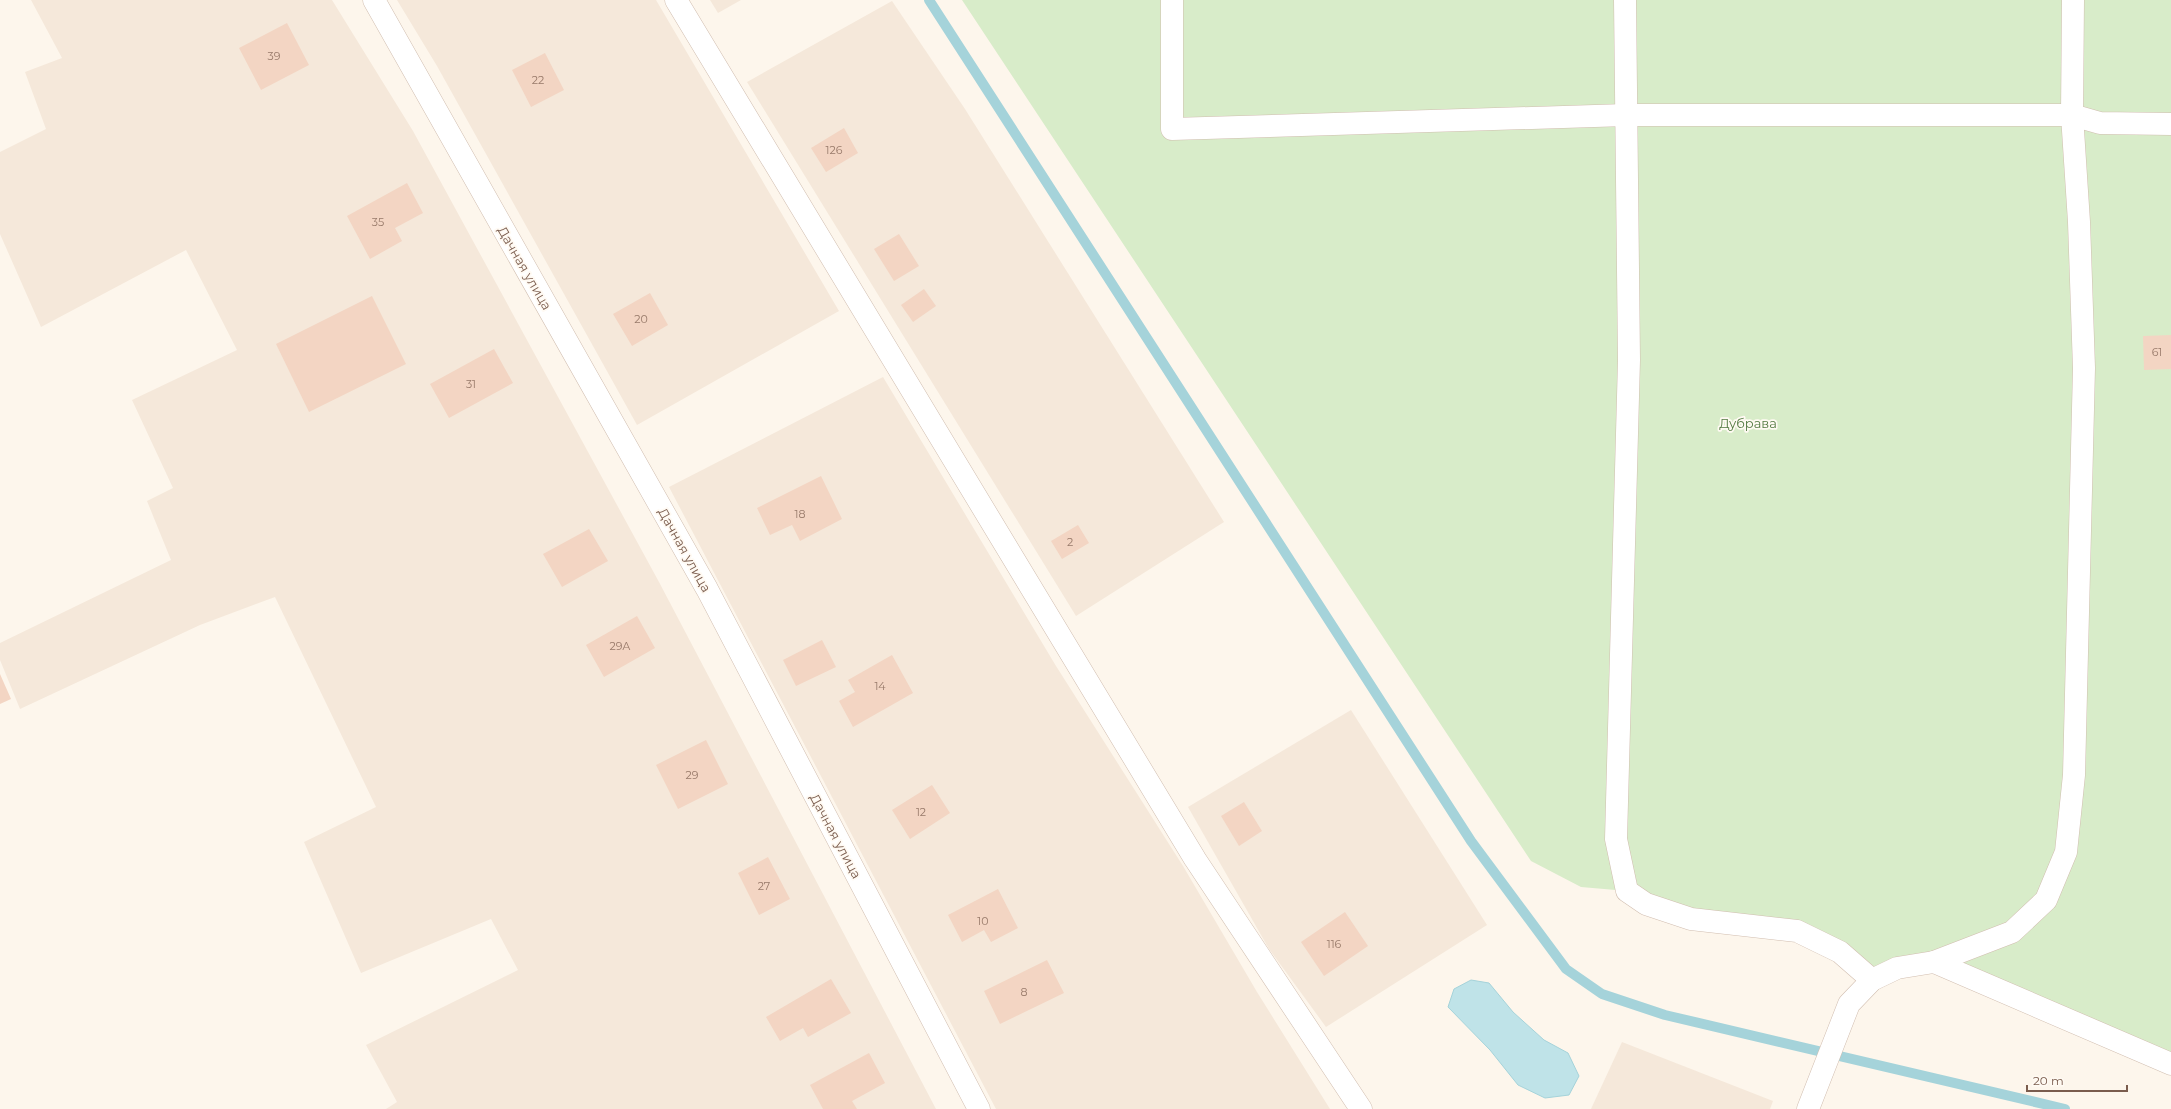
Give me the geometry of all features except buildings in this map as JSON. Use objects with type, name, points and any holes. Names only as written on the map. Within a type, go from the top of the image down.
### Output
[{"type":"street","name":"Дачная улица","points":[[374,0],[707,590],[978,1109]]},
{"type":"street","points":[[676,0],[1195,859],[1361,1109]]},
{"type":"street","points":[[1172,0],[1172,129],[1626,115],[2072,115],[2100,123],[2171,124]]},
{"type":"street","points":[[1625,0],[1629,360],[1616,839],[1627,891],[1646,904],[1691,919],[1797,932],[1840,952],[1872,980]]},
{"type":"street","points":[[1808,1109],[1849,1004],[1872,980],[1897,968],[1934,962],[2012,932],[2046,900],[2066,852],[2074,775],[2084,368],[2079,222],[2072,115],[2073,0]]},
{"type":"street","points":[[1934,962],[2171,1064]]},
{"type":"shaded area","points":[[31,0],[332,0],[413,131],[659,582],[936,1109],[386,1109],[397,1102],[366,1045],[518,970],[491,919],[361,973],[304,842],[376,807],[275,597],[200,625],[20,709],[0,660],[0,643],[171,560],[147,501],[173,488],[132,400],[237,350],[186,250],[41,327],[0,234],[0,152],[46,129],[25,72],[62,58]]},
{"type":"shaded area","points":[[397,0],[656,0],[839,311],[637,425],[437,66]]},
{"type":"shaded area","points":[[710,0],[741,0],[718,13]]},
{"type":"shaded area","points":[[892,1],[965,109],[1224,522],[1076,616],[747,82]]},
{"type":"shaded area","points":[[883,377],[1056,666],[1183,866],[1257,992],[1330,1109],[996,1109],[669,487]]},
{"type":"shaded area","points":[[1351,710],[1487,925],[1326,1027],[1269,949],[1188,807]]},
{"type":"shaded area","points":[[1622,1042],[1773,1101],[1770,1109],[1591,1109]]},
{"type":"green space","name":"Дубрава","points":[[962,0],[2171,0],[2171,1064],[1934,962],[1872,980],[1840,952],[1691,919],[1627,891],[1581,887],[1531,861]]},
{"type":"water","points":[[1471,980],[1489,983],[1513,1012],[1544,1040],[1568,1053],[1579,1076],[1569,1095],[1545,1098],[1518,1085],[1490,1050],[1448,1007],[1454,989]]},
{"type":"waterway","points":[[929,0],[1471,841],[1566,969],[1602,994],[1665,1015],[2065,1109]]}]
